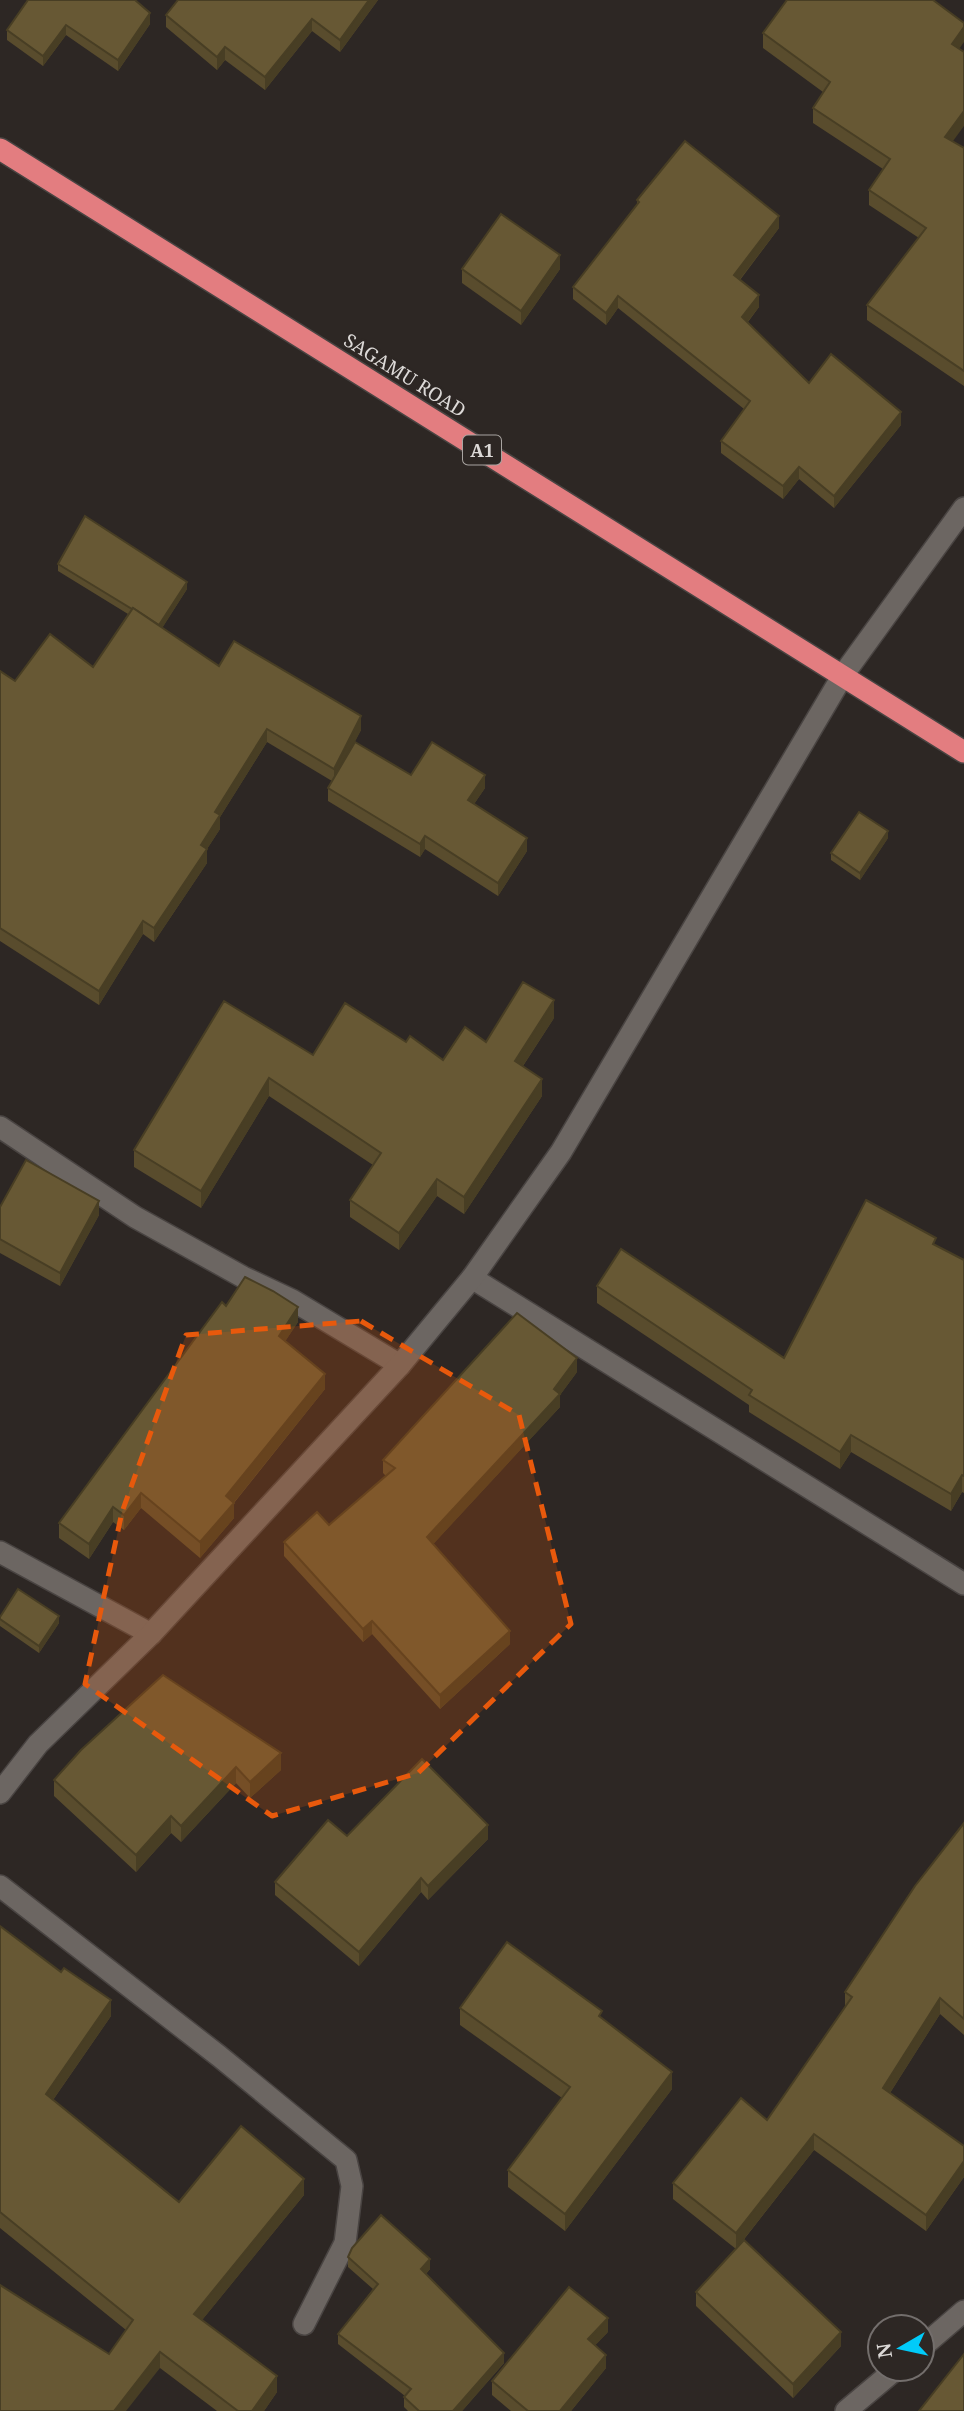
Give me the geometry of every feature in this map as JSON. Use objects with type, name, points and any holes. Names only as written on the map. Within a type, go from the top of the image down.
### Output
[{"type":"highway","name":"SAGAMU ROAD","points":[[0,149],[964,752]]},
{"type":"street","points":[[0,1793],[38,1744],[151,1633],[400,1365],[472,1278],[561,1152],[843,675],[964,508]]},
{"type":"street","points":[[0,1127],[135,1217],[243,1277],[292,1300],[400,1365]]},
{"type":"street","points":[[472,1278],[964,1584]]},
{"type":"street","points":[[0,1552],[151,1633]]},
{"type":"street","points":[[0,1886],[219,2056],[346,2160],[352,2186],[345,2243],[304,2324]]},
{"type":"street","points":[[936,2335],[964,2311]]},
{"type":"street","points":[[846,2411],[879,2383]]},
{"type":"highlighted area","points":[[361,1321],[519,1415],[571,1624],[418,1773],[272,1816],[85,1684],[122,1512],[186,1335]]},
{"type":"building","points":[[28,0],[135,0],[150,13],[118,60],[66,25],[43,56],[7,30]]},
{"type":"building","points":[[178,0],[369,0],[340,40],[312,19],[265,77],[225,47],[217,57],[166,15]]},
{"type":"building","points":[[787,0],[933,0],[964,23],[952,44],[964,52],[964,111],[945,137],[964,148],[964,371],[867,305],[926,228],[869,190],[890,159],[813,108],[830,82],[763,33]]},
{"type":"building","points":[[685,141],[779,216],[734,275],[759,295],[742,317],[809,383],[831,354],[901,412],[834,496],[799,467],[783,486],[721,441],[750,401],[618,296],[606,313],[573,287],[639,202],[637,200]]},
{"type":"building","points":[[501,214],[560,255],[521,311],[462,269]]},
{"type":"building","points":[[85,516],[187,582],[159,625],[58,564]]},
{"type":"building","points":[[133,608],[219,666],[234,641],[361,716],[334,769],[267,729],[215,812],[220,815],[201,845],[207,849],[154,928],[143,921],[99,991],[0,928],[0,671],[15,681],[50,634],[93,667]]},
{"type":"building","points":[[355,742],[411,775],[432,742],[485,775],[468,800],[527,838],[498,883],[425,836],[420,844],[328,788]]},
{"type":"building","points":[[859,812],[888,831],[860,873],[831,853]]},
{"type":"building","points":[[523,982],[554,1000],[515,1061],[542,1079],[464,1197],[437,1179],[399,1233],[350,1200],[381,1153],[269,1078],[201,1191],[134,1150],[224,1001],[313,1055],[345,1003],[406,1042],[410,1036],[443,1060],[465,1027],[486,1042]]},
{"type":"building","points":[[26,1160],[99,1201],[60,1273],[0,1239],[0,1207]]},
{"type":"building","points":[[866,1200],[936,1238],[933,1244],[964,1260],[964,1476],[962,1475],[951,1494],[851,1435],[840,1452],[749,1395],[752,1390],[597,1286],[621,1249],[784,1358]]},
{"type":"building","points":[[245,1277],[298,1307],[279,1336],[325,1374],[226,1496],[234,1503],[200,1542],[141,1493],[124,1515],[113,1507],[89,1544],[59,1523],[222,1302],[226,1306]]},
{"type":"building","points":[[517,1313],[577,1358],[554,1389],[560,1394],[427,1537],[510,1631],[440,1695],[372,1621],[363,1629],[284,1542],[317,1512],[329,1525],[395,1468],[383,1460]]},
{"type":"building","points":[[18,1589],[59,1616],[39,1646],[0,1619]]},
{"type":"building","points":[[163,1675],[281,1753],[250,1782],[236,1767],[181,1826],[171,1816],[136,1855],[54,1780],[81,1750]]},
{"type":"building","points":[[422,1759],[488,1825],[428,1886],[421,1878],[359,1952],[275,1882],[328,1820],[347,1836]]},
{"type":"building","points":[[964,1823],[964,2019],[940,1998],[883,2088],[964,2146],[964,2161],[926,2215],[814,2134],[736,2233],[673,2183],[741,2098],[767,2120],[852,1997],[845,1992],[915,1886]]},
{"type":"building","points":[[0,1926],[61,1972],[64,1968],[111,2000],[46,2094],[179,2202],[241,2126],[304,2179],[194,2314],[277,2376],[252,2411],[238,2411],[160,2352],[114,2411],[0,2411],[0,2285],[109,2354],[133,2320],[0,2212]]},
{"type":"building","points":[[507,1942],[602,2011],[599,2016],[672,2072],[565,2214],[508,2170],[570,2087],[460,2008]]},
{"type":"building","points":[[381,2215],[430,2259],[421,2269],[504,2353],[453,2411],[419,2411],[404,2397],[411,2389],[338,2334],[378,2284],[348,2257],[352,2248]]},
{"type":"building","points":[[744,2240],[841,2332],[793,2384],[696,2292]]},
{"type":"building","points":[[569,2287],[608,2318],[588,2339],[606,2355],[560,2411],[528,2411],[492,2381]]},
{"type":"building","points":[[964,2354],[964,2411],[919,2411]]}]
